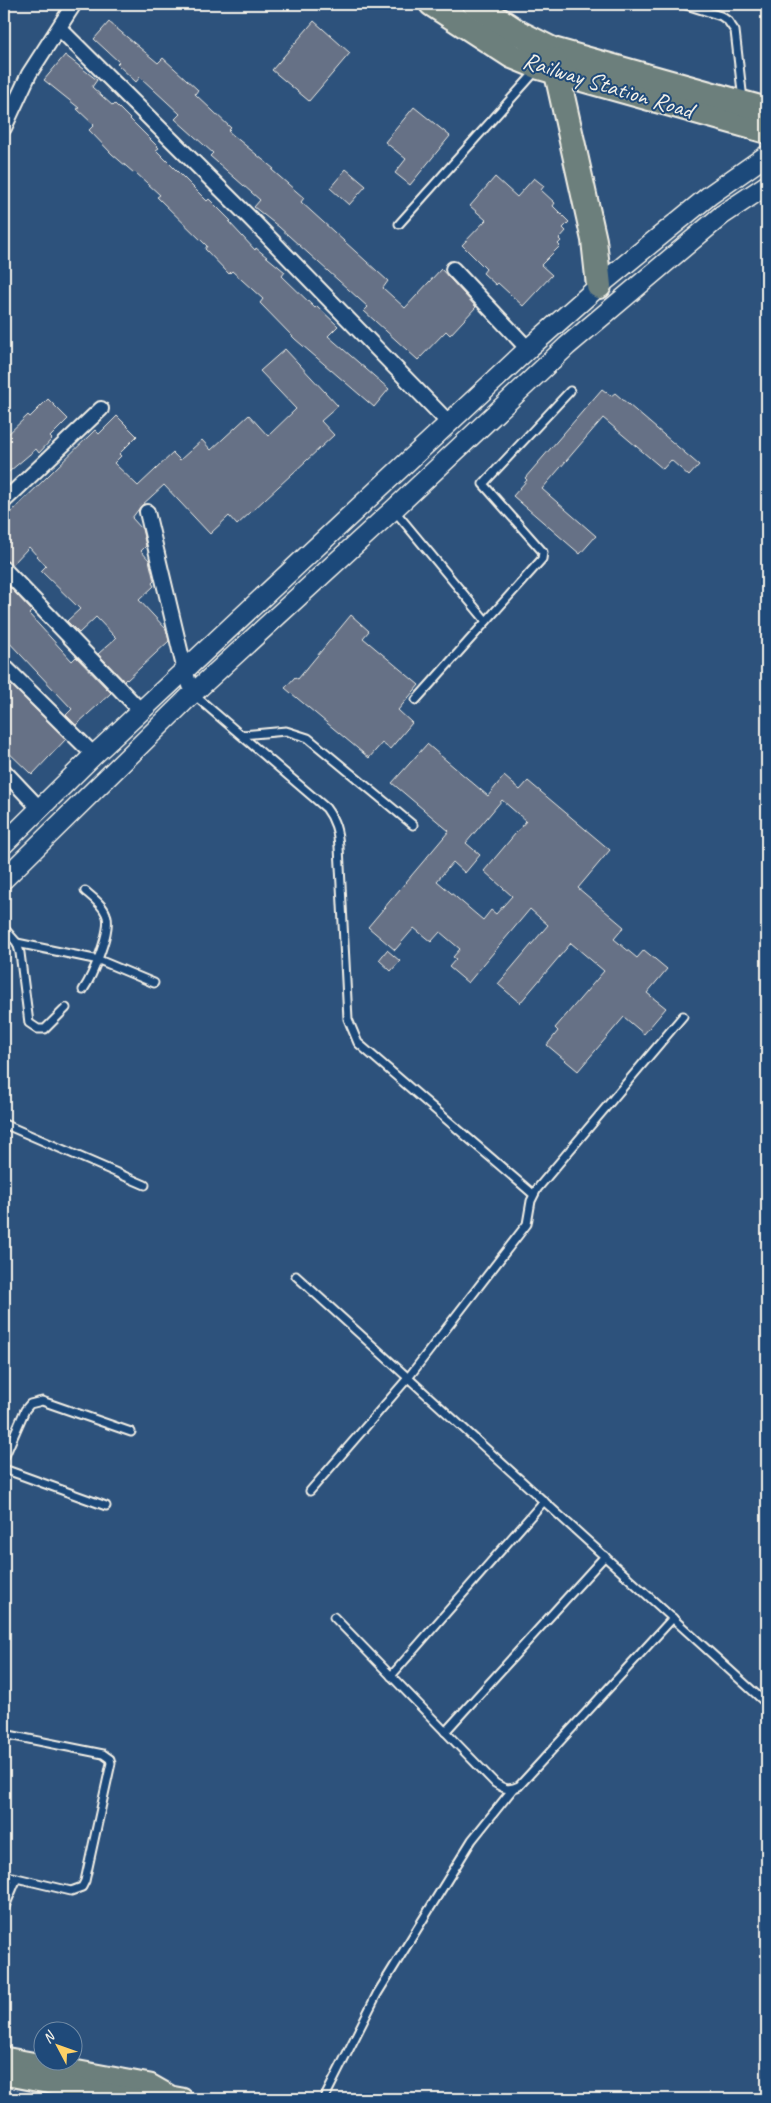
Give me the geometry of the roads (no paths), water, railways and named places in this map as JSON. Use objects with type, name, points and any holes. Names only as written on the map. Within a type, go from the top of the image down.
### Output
[{"type":"highway","name":"Railway Station Road","points":[[432,4],[512,56],[550,63],[743,114],[767,131]]},
{"type":"highway","name":"Railway Station Road","points":[[475,4],[519,32],[550,63]]},
{"type":"highway","points":[[550,63],[594,240],[599,286]]},
{"type":"highway","name":"Railway Station Road","points":[[743,114],[767,110]]},
{"type":"main road","points":[[4,844],[94,754],[528,349],[599,286],[710,195],[767,155]]},
{"type":"main road","points":[[4,879],[193,694],[394,510],[567,346],[722,215],[767,185]]},
{"type":"main road","points":[[4,2058],[150,2085],[172,2099]]},
{"type":"main road","points":[[4,2074],[134,2099]]},
{"type":"street","points":[[4,128],[29,74],[60,29],[74,4]]},
{"type":"street","points":[[60,29],[250,218],[449,423]]},
{"type":"street","points":[[452,268],[528,349]]},
{"type":"street","points":[[4,501],[100,409]]},
{"type":"street","points":[[147,512],[185,671],[193,694]]},
{"type":"street","points":[[4,570],[141,711]]},
{"type":"street","points":[[4,666],[94,754]]},
{"type":"street","points":[[4,771],[39,808]]},
{"type":"lane","points":[[683,4],[721,16],[728,21],[735,32],[743,114]]},
{"type":"lane","points":[[399,224],[550,63]]},
{"type":"lane","points":[[416,700],[544,556],[543,552],[485,487],[484,481],[570,391]]},
{"type":"lane","points":[[394,510],[486,620]]},
{"type":"lane","points":[[193,694],[326,808],[333,818],[339,847],[348,1019],[358,1044],[533,1194]]},
{"type":"lane","points":[[242,735],[286,731],[308,738],[413,825]]},
{"type":"lane","points":[[83,990],[100,960],[108,916],[85,891]]},
{"type":"lane","points":[[4,928],[17,943],[20,953],[29,1023],[38,1029],[45,1029],[66,1008]]},
{"type":"lane","points":[[17,943],[100,960],[154,983]]},
{"type":"lane","points":[[310,1491],[408,1378],[527,1224],[533,1194],[683,1016]]},
{"type":"lane","points":[[4,1124],[146,1185]]},
{"type":"lane","points":[[296,1276],[767,1704]]},
{"type":"lane","points":[[4,1458],[25,1410],[36,1402],[42,1402],[131,1432]]},
{"type":"lane","points":[[4,1469],[106,1506]]},
{"type":"lane","points":[[391,1676],[544,1501]]},
{"type":"lane","points":[[445,1732],[605,1556]]},
{"type":"lane","points":[[334,1617],[495,1784],[512,1790]]},
{"type":"lane","points":[[324,2099],[377,1994],[472,1840],[512,1790],[519,1786],[673,1618]]},
{"type":"lane","points":[[4,1734],[103,1754],[110,1759],[111,1763],[85,1881],[82,1887],[71,1891],[4,1875]]},
{"type":"lane","points":[[4,1909],[17,1878]]}]
